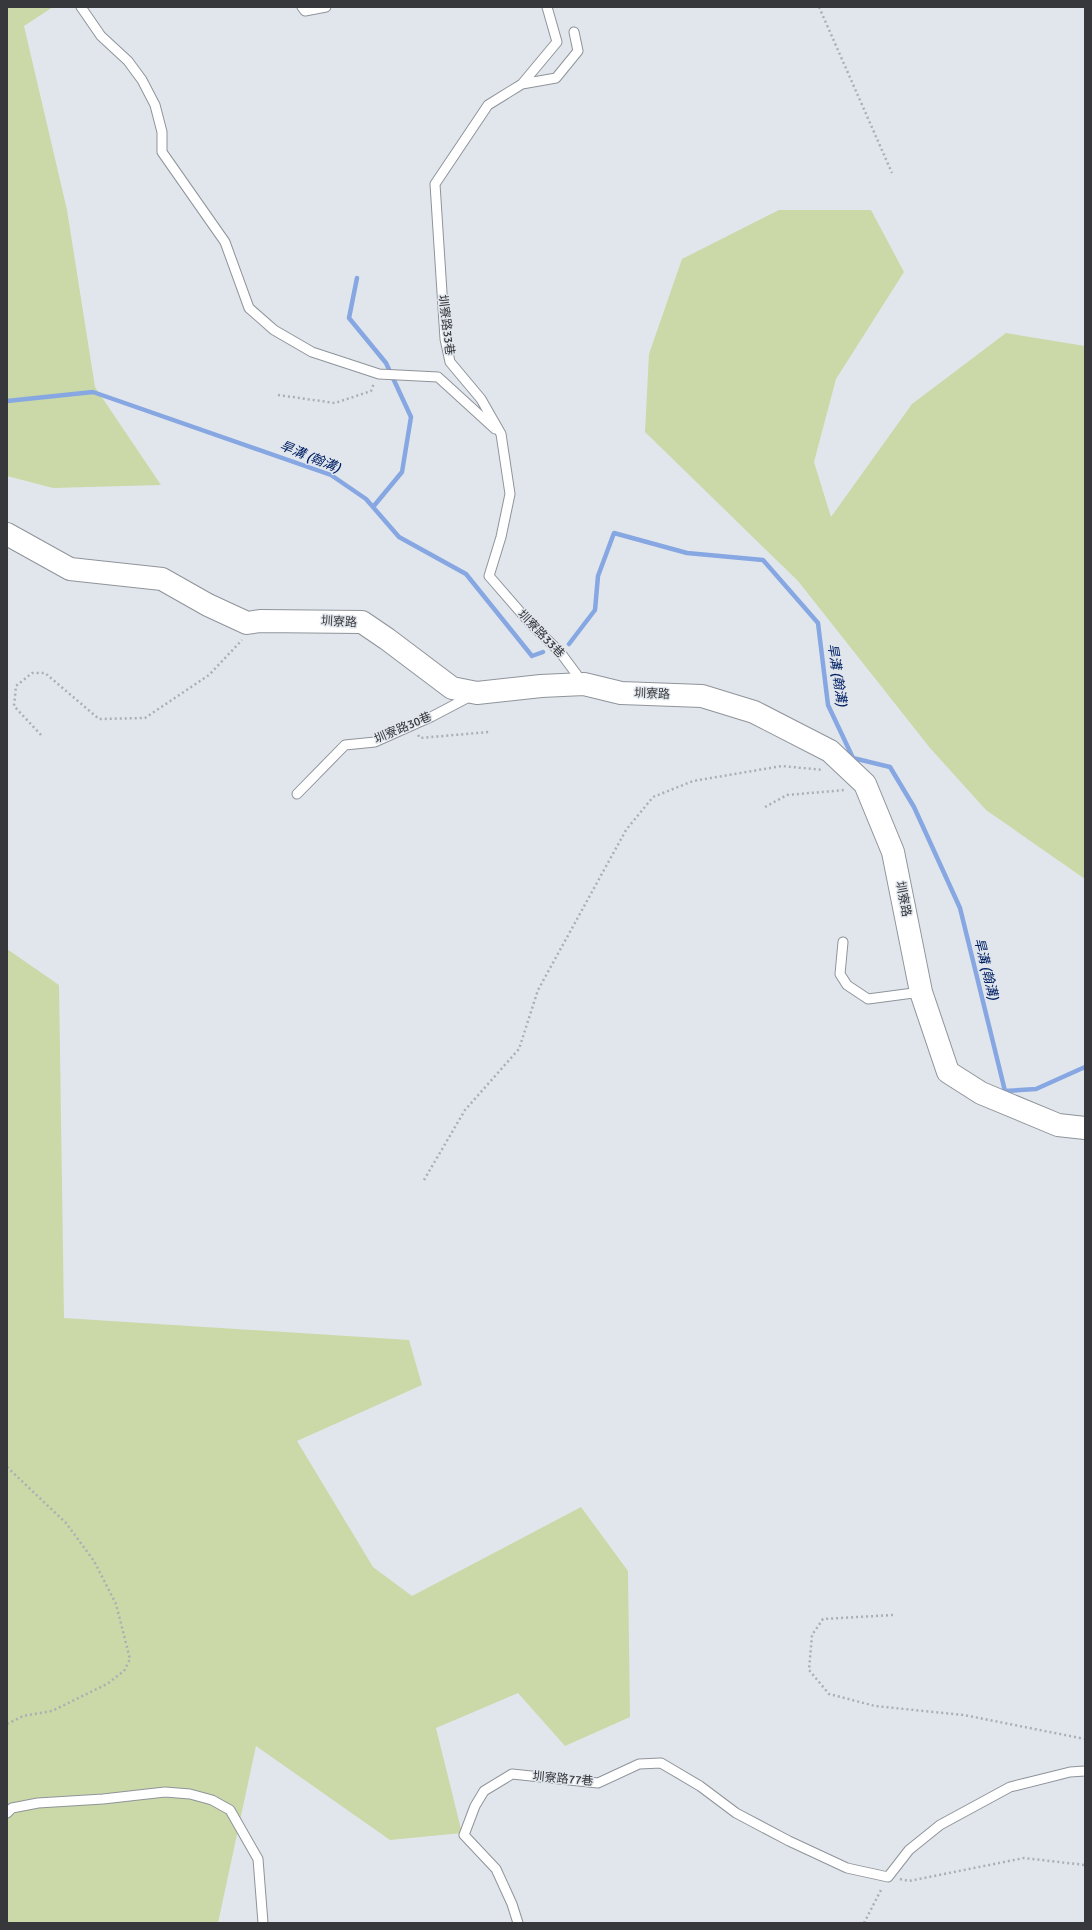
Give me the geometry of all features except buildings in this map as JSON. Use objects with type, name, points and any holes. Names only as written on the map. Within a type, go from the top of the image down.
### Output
[{"type":"street","name":"圳寮路","points":[[7,534],[70,569],[162,579],[208,605],[247,623],[260,621],[362,622],[452,688],[477,693],[541,686],[584,684],[621,693],[702,696],[754,712],[830,751],[865,784],[894,852],[921,992],[948,1072],[980,1093],[1058,1124],[1085,1128]]},
{"type":"lane","points":[[81,7],[101,36],[128,61],[155,104],[162,132],[162,152],[225,242],[249,308],[274,330],[312,352],[379,374],[438,377],[501,434]]},
{"type":"lane","points":[[302,7],[305,10],[326,7]]},
{"type":"lane","name":"圳寮路33巷","points":[[547,7],[557,42],[522,84],[488,105],[435,184],[445,339],[450,362],[481,399],[501,434],[510,494],[501,537],[489,576],[515,607],[560,652],[584,684]]},
{"type":"lane","points":[[522,84],[556,78],[578,51],[574,32]]},
{"type":"lane","name":"圳寮路30巷","points":[[296,794],[345,745],[375,742],[477,693]]},
{"type":"lane","points":[[843,942],[840,974],[847,985],[868,999],[921,992]]},
{"type":"lane","name":"圳寮路77巷","points":[[518,1923],[512,1904],[496,1869],[464,1835],[475,1806],[484,1791],[512,1774],[598,1783],[639,1764],[661,1763],[700,1786],[736,1813],[789,1841],[847,1868],[888,1877]]},
{"type":"lane","points":[[888,1877],[909,1850],[940,1825],[1010,1787],[1070,1772],[1085,1771]]},
{"type":"lane","points":[[7,1813],[12,1808],[38,1803],[103,1799],[165,1792],[190,1794],[212,1800],[230,1810],[258,1859],[263,1923]]},
{"type":"path","points":[[819,7],[892,173]]},
{"type":"path","points":[[278,395],[334,403],[371,391],[379,374]]},
{"type":"path","points":[[41,735],[14,706],[16,686],[32,673],[45,673],[99,719],[144,718],[209,675],[260,621]]},
{"type":"path","points":[[412,725],[420,738],[489,732]]},
{"type":"path","points":[[424,1180],[465,1110],[518,1049],[538,990],[626,830],[653,797],[693,782],[782,766],[826,770]]},
{"type":"path","points":[[765,807],[786,795],[847,790],[865,784]]},
{"type":"path","points":[[7,1467],[66,1523],[94,1561],[116,1604],[130,1659],[124,1671],[107,1684],[52,1711],[23,1716],[7,1724]]},
{"type":"path","points":[[893,1615],[823,1619],[812,1635],[809,1670],[829,1694],[875,1706],[964,1715],[1085,1739]]},
{"type":"path","points":[[864,1923],[888,1877],[909,1881],[1024,1858],[1085,1865]]},
{"type":"green space","points":[[7,7],[53,7],[24,26],[67,210],[95,387],[161,485],[53,488],[7,476]]},
{"type":"green space","points":[[779,210],[871,210],[904,272],[836,379],[814,462],[831,517],[912,404],[1006,333],[1085,346],[1085,879],[986,810],[930,748],[798,581],[645,432],[649,354],[682,259]]},
{"type":"green space","points":[[7,949],[59,985],[64,1318],[409,1340],[422,1385],[297,1441],[373,1567],[412,1596],[581,1507],[628,1571],[630,1717],[565,1746],[518,1693],[436,1728],[462,1833],[390,1840],[256,1746],[218,1923],[7,1923]]},
{"type":"waterway","points":[[357,278],[349,318],[386,363],[411,417],[402,472],[373,507]]},
{"type":"waterway","name":"旱溝 (翰溝)","points":[[7,401],[93,392],[331,475],[366,499],[399,537],[466,574],[532,656],[543,652]]},
{"type":"waterway","name":"旱溝 (翰溝)","points":[[569,644],[595,610],[598,576],[614,533],[687,553],[763,560],[818,623],[828,705],[853,758],[890,767],[914,807],[960,908],[1005,1091],[1036,1089],[1085,1067]]}]
